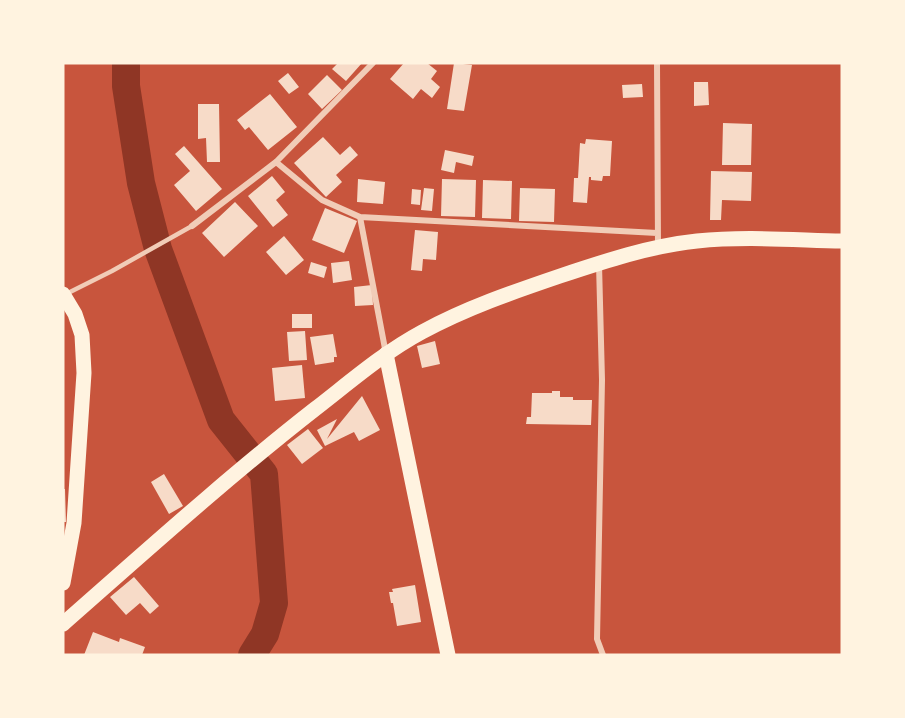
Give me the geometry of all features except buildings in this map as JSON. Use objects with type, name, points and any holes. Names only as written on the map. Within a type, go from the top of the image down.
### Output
[{"type":"main road","points":[[63,624],[199,503],[271,443],[386,354],[421,332],[477,304],[598,263],[657,240],[696,241],[734,238],[842,241]]},
{"type":"main road","points":[[63,295],[75,314],[82,335],[84,374],[63,583]]},
{"type":"main road","points":[[386,354],[448,655]]},
{"type":"street","points":[[192,225],[276,162],[374,63]]},
{"type":"street","points":[[276,162],[322,200],[360,217],[657,240],[657,63]]},
{"type":"street","points":[[360,217],[386,354]]},
{"type":"street","points":[[598,263],[602,380],[597,639],[603,655]]},
{"type":"lane","points":[[63,295],[112,271],[192,225]]},
{"type":"waterway","points":[[126,63],[126,86],[141,183],[158,249],[221,420],[264,474],[274,603],[265,634],[252,655]]}]
